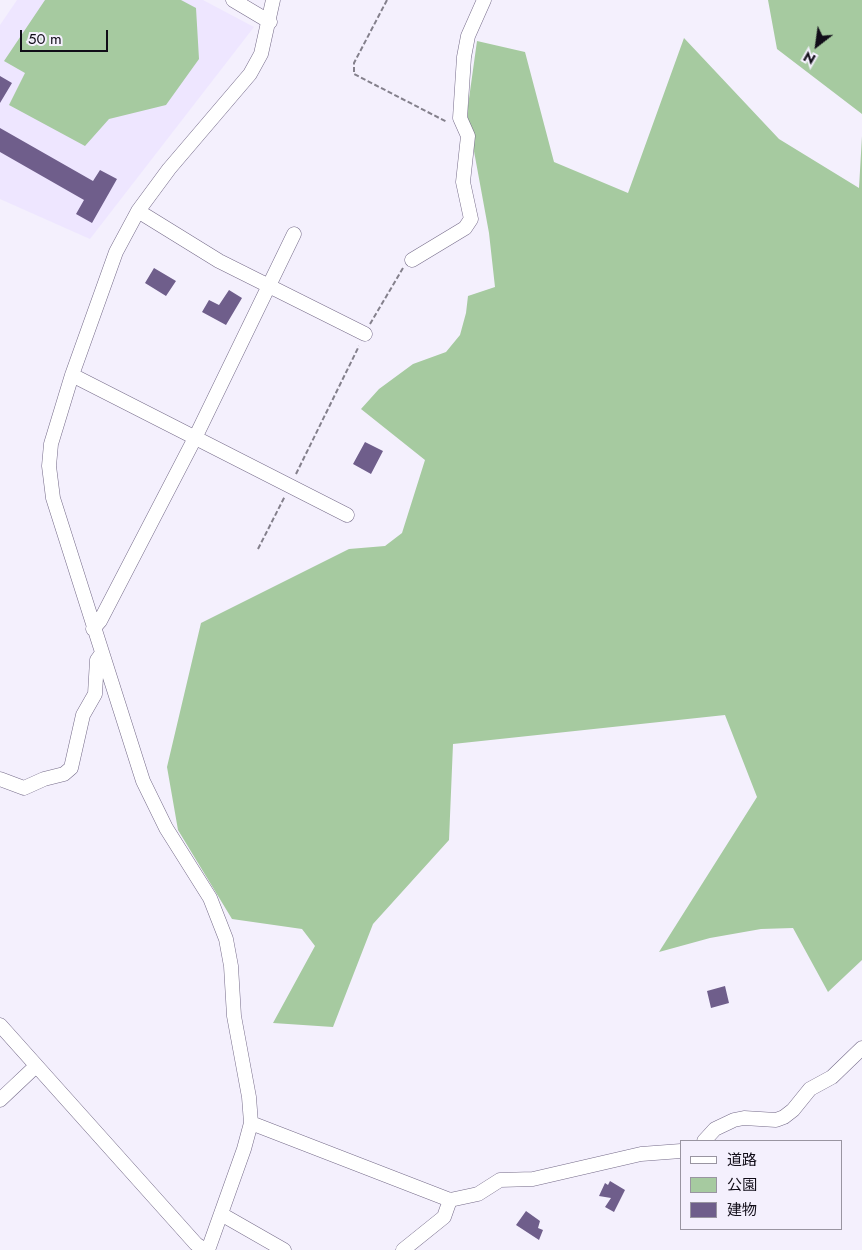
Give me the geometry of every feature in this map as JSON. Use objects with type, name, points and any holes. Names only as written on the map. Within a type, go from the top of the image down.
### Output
[{"type":"street","points":[[233,0],[270,22]]},
{"type":"street","points":[[0,1025],[196,1244],[206,1250],[221,1214],[251,1123],[249,1097],[234,1016],[231,966],[226,938],[210,898],[153,805],[143,781],[93,629],[53,498],[49,466],[51,444],[72,375],[116,252],[138,211],[169,169],[250,74],[261,54],[270,22],[273,0]]},
{"type":"street","points":[[412,260],[470,222],[471,213],[463,182],[468,136],[460,118],[464,57],[470,26],[484,0]]},
{"type":"street","points":[[138,211],[184,241],[268,287],[365,334]]},
{"type":"street","points":[[93,629],[100,621],[195,438],[294,234]]},
{"type":"street","points":[[72,375],[347,515]]},
{"type":"street","points":[[0,779],[24,788],[44,779],[64,774],[71,768],[83,715],[95,694],[97,660],[102,653]]},
{"type":"street","points":[[705,1140],[715,1129],[734,1120],[744,1118],[776,1120],[784,1117],[793,1110],[810,1089],[832,1077],[862,1048]]},
{"type":"street","points":[[0,1100],[36,1066]]},
{"type":"street","points":[[251,1123],[450,1200],[478,1194],[500,1180],[533,1179],[642,1154],[680,1150]]},
{"type":"street","points":[[403,1250],[444,1217],[450,1200]]},
{"type":"street","points":[[221,1214],[284,1250]]},
{"type":"path","points":[[387,0],[354,63],[354,74],[369,83],[398,94],[442,120],[462,125]]},
{"type":"path","points":[[258,549],[365,334],[400,270],[412,260]]},
{"type":"shaded area","points":[[17,0],[203,0],[254,27],[90,239],[0,199],[0,25]]},
{"type":"green space","points":[[45,0],[181,0],[196,8],[199,59],[166,105],[109,119],[85,146],[9,105],[25,73],[4,61]]},
{"type":"green space","points":[[768,0],[862,0],[862,114],[777,49]]},
{"type":"green space","points":[[684,38],[779,139],[859,188],[862,136],[862,960],[828,992],[793,928],[761,929],[710,938],[659,952],[757,797],[725,715],[453,744],[449,840],[373,924],[333,1027],[273,1023],[315,946],[302,929],[232,919],[178,830],[167,767],[201,623],[349,549],[385,546],[402,533],[425,460],[361,409],[379,389],[413,364],[446,352],[460,335],[468,296],[495,287],[489,233],[467,113],[477,41],[525,52],[554,162],[628,193]]},
{"type":"building","points":[[0,76],[12,83],[0,103]]},
{"type":"building","points":[[0,128],[93,181],[100,170],[117,179],[92,223],[76,214],[84,200],[0,152]]},
{"type":"building","points":[[154,268],[176,281],[166,296],[145,283]]},
{"type":"building","points":[[229,290],[242,298],[226,325],[202,312],[209,300],[219,305]]},
{"type":"building","points":[[365,442],[383,451],[371,474],[353,464]]},
{"type":"building","points":[[725,986],[729,1003],[711,1008],[707,991]]},
{"type":"building","points":[[610,1181],[625,1190],[614,1212],[605,1207],[611,1198],[599,1196],[605,1183],[608,1185]]},
{"type":"building","points":[[526,1211],[540,1221],[538,1228],[543,1230],[539,1240],[516,1225]]}]
